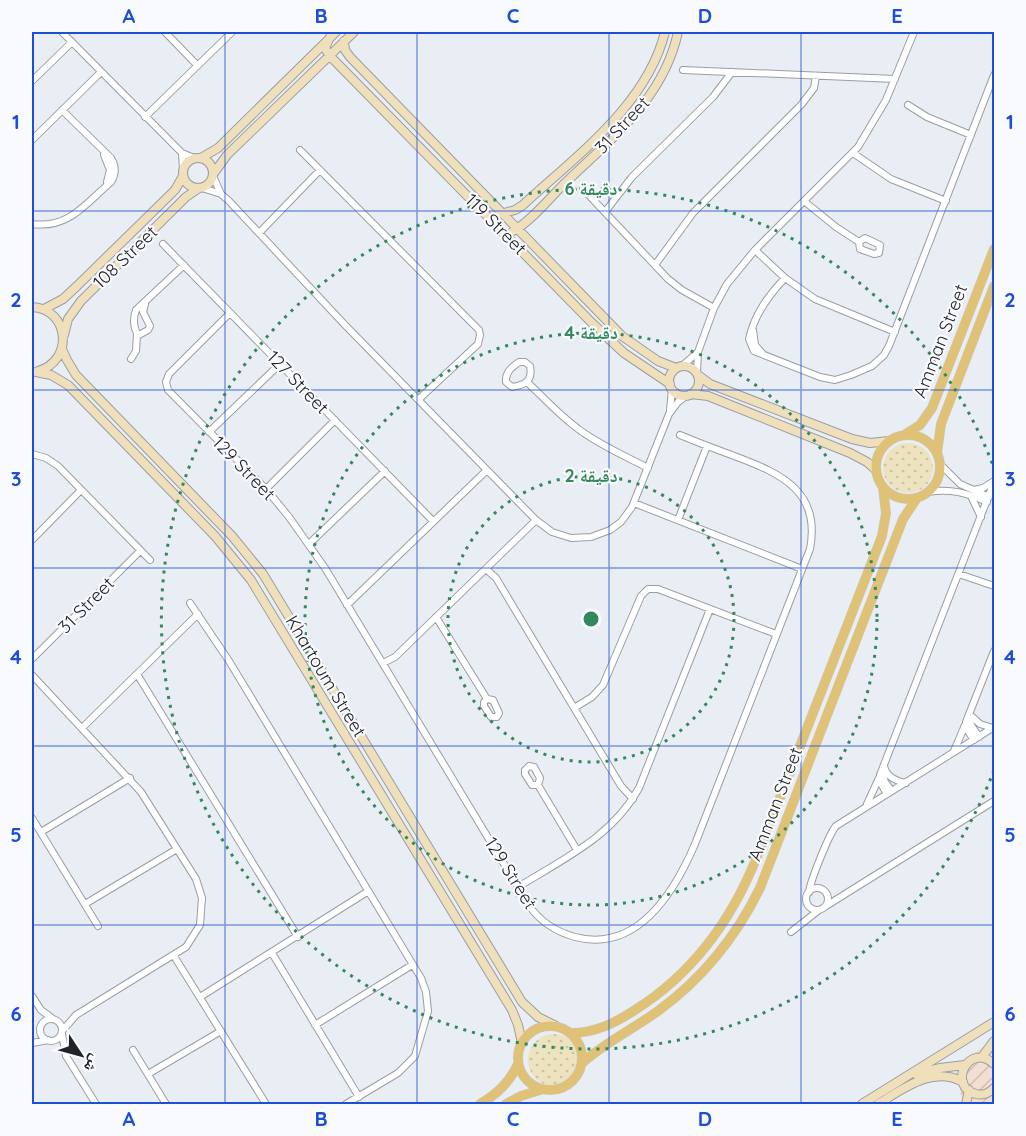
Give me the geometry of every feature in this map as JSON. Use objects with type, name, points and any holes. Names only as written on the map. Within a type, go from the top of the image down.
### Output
[{"type":"main road","name":"Amman Street","points":[[904,435],[920,425],[932,408],[994,249]]},
{"type":"main road","name":"Amman Street","points":[[937,453],[941,424],[994,286]]},
{"type":"main road","points":[[904,435],[920,437],[932,446],[940,464],[939,477],[928,492],[918,498],[902,499],[888,493],[883,488],[876,470],[880,451],[890,441],[904,435]]},
{"type":"main road","name":"Amman Street","points":[[571,1033],[588,1032],[605,1027],[656,995],[700,955],[735,905],[756,859],[882,536],[886,513],[883,488]]},
{"type":"main road","name":"Amman Street","points":[[582,1063],[609,1041],[656,1012],[680,993],[717,956],[747,914],[760,888],[903,519],[918,498]]},
{"type":"main road","points":[[556,1026],[571,1033],[580,1046],[582,1063],[576,1078],[564,1088],[556,1091],[533,1087],[523,1077],[518,1064],[522,1042],[540,1027],[556,1026]]},
{"type":"main road","points":[[480,1104],[494,1096],[505,1085],[518,1064]]},
{"type":"main road","points":[[506,1104],[540,1089]]},
{"type":"street","points":[[62,32],[182,153],[209,162],[221,194],[260,231],[345,325],[536,520],[558,535],[571,538],[591,537],[604,533],[625,517],[634,503],[669,414],[678,402],[697,388],[698,352],[714,308],[732,276],[755,250],[853,153],[876,119],[914,32]]},
{"type":"street","points":[[165,32],[197,65]]},
{"type":"street","points":[[145,117],[232,32]]},
{"type":"street","points":[[200,188],[208,185],[227,155],[354,32]]},
{"type":"street","name":"31 Street","points":[[504,213],[523,205],[617,117],[646,78],[656,59],[665,32]]},
{"type":"street","name":"31 Street","points":[[518,228],[635,115],[667,69],[678,32]]},
{"type":"street","points":[[329,56],[325,48],[333,34]]},
{"type":"street","points":[[183,173],[188,161],[218,147],[333,34]]},
{"type":"street","name":"119 Street","points":[[344,41],[345,50],[350,57],[622,336],[658,361],[679,367]]},
{"type":"street","points":[[32,81],[72,42]]},
{"type":"street","name":"119 Street","points":[[329,56],[613,343],[671,387]]},
{"type":"street","points":[[683,70],[895,79]]},
{"type":"street","points":[[721,71],[724,82]]},
{"type":"street","points":[[32,140],[101,72]]},
{"type":"street","points":[[605,212],[644,164],[712,97],[732,72]]},
{"type":"street","points":[[785,278],[765,301],[753,327],[749,339],[750,347],[756,353],[824,378],[840,379],[868,369],[877,362],[887,350],[895,332],[994,75]]},
{"type":"street","points":[[655,265],[693,213],[801,105],[814,88],[816,76]]},
{"type":"street","points":[[908,105],[927,117],[971,135]]},
{"type":"street","points":[[32,224],[48,225],[69,219],[103,187],[109,178],[110,170],[102,151],[62,110]]},
{"type":"street","points":[[393,120],[393,113],[397,112],[418,128]]},
{"type":"street","points":[[597,152],[592,145],[617,117]]},
{"type":"street","points":[[300,150],[467,320],[476,335],[468,351],[419,399]]},
{"type":"street","points":[[182,153],[183,173],[187,184],[221,194]]},
{"type":"street","points":[[853,153],[891,179],[945,201]]},
{"type":"street","points":[[260,231],[320,170]]},
{"type":"street","name":"108 Street","points":[[44,309],[63,299],[77,286],[175,190],[183,173]]},
{"type":"street","name":"108 Street","points":[[62,349],[68,319],[81,301],[186,197],[200,188]]},
{"type":"street","points":[[583,189],[682,290],[714,308]]},
{"type":"street","points":[[804,201],[859,242]]},
{"type":"street","points":[[487,215],[496,219],[507,230],[514,231],[518,228]]},
{"type":"street","name":"127 Street","points":[[163,244],[433,521]]},
{"type":"street","points":[[755,250],[785,278],[824,303],[895,332]]},
{"type":"street","points":[[131,359],[136,351],[137,333],[134,315],[138,308],[184,265]]},
{"type":"street","points":[[137,333],[141,335],[150,326],[142,309],[145,303]]},
{"type":"street","points":[[32,307],[44,309],[57,319],[64,335]]},
{"type":"street","name":"129 Street","points":[[230,313],[172,372],[166,380],[167,388],[266,489],[309,544],[533,912],[555,929],[578,938],[593,940],[615,938],[630,932],[649,918],[672,889],[689,858],[810,549],[812,529],[807,508],[787,480],[770,470],[680,435]]},
{"type":"street","points":[[34,372],[55,362],[62,349]]},
{"type":"street","name":"Khartoum Street","points":[[62,349],[76,375],[232,536],[258,567],[522,1002],[538,1017],[556,1026]]},
{"type":"street","points":[[669,414],[670,375],[698,352]]},
{"type":"street","points":[[519,362],[525,362],[530,368],[528,383],[512,387],[506,382],[506,374],[519,362]]},
{"type":"street","points":[[209,432],[280,364]]},
{"type":"street","points":[[679,367],[692,368],[710,384],[852,439],[870,443],[890,441]]},
{"type":"street","name":"Khartoum Street","points":[[34,372],[51,375],[68,386],[215,536],[251,580],[512,1010],[522,1042]]},
{"type":"street","points":[[528,383],[581,431],[604,446],[648,468]]},
{"type":"street","points":[[671,387],[678,394],[708,396],[850,453],[876,470]]},
{"type":"street","points":[[266,489],[335,420]]},
{"type":"street","points":[[678,520],[708,446]]},
{"type":"street","points":[[32,454],[54,463],[150,560]]},
{"type":"street","points":[[940,464],[970,492],[981,517]]},
{"type":"street","points":[[347,605],[487,470]]},
{"type":"street","points":[[309,544],[385,471]]},
{"type":"street","points":[[970,492],[994,481]]},
{"type":"street","points":[[864,808],[880,777],[994,481]]},
{"type":"street","points":[[32,540],[81,490]]},
{"type":"street","points":[[928,492],[946,490],[970,492],[988,499]]},
{"type":"street","points":[[634,503],[802,569]]},
{"type":"street","points":[[383,663],[395,657],[536,520]]},
{"type":"street","name":"31 Street","points":[[32,659],[140,550]]},
{"type":"street","points":[[486,569],[496,578],[621,786],[633,799]]},
{"type":"street","points":[[960,573],[994,586]]},
{"type":"street","points":[[574,708],[592,697],[603,685],[641,596],[650,588],[658,589],[776,634]]},
{"type":"street","points":[[190,603],[229,661],[424,985],[428,1005],[418,1051],[404,1068],[346,1104]]},
{"type":"street","points":[[518,886],[613,825],[633,799],[710,609]]},
{"type":"street","points":[[82,728],[198,614]]},
{"type":"street","points":[[436,617],[487,699]]},
{"type":"street","points":[[952,754],[994,651]]},
{"type":"street","points":[[137,674],[298,937]]},
{"type":"street","points":[[32,675],[130,778],[151,805],[198,885],[202,911],[200,925],[186,947],[76,1015],[45,1021],[32,1042]]},
{"type":"street","points":[[969,714],[980,724],[994,728]]},
{"type":"street","points":[[969,714],[976,739]]},
{"type":"street","points":[[966,724],[976,739]]},
{"type":"street","points":[[803,921],[808,906],[806,901],[811,882],[834,829],[994,728]]},
{"type":"street","points":[[883,768],[892,777],[906,783]]},
{"type":"street","points":[[883,768],[889,793]]},
{"type":"street","points":[[880,777],[881,786],[889,793]]},
{"type":"street","points":[[41,832],[130,778]]},
{"type":"street","points":[[538,785],[577,850]]},
{"type":"street","points":[[791,932],[823,908],[994,801]]},
{"type":"street","points":[[32,818],[98,926]]},
{"type":"street","points":[[85,904],[177,849]]},
{"type":"street","points":[[808,906],[814,910],[823,908],[828,901],[816,872]]},
{"type":"street","points":[[809,892],[814,889],[844,895]]},
{"type":"street","points":[[200,997],[367,892]]},
{"type":"street","points":[[272,953],[359,1097]]},
{"type":"street","points":[[174,956],[266,1104]]},
{"type":"street","points":[[315,1025],[412,965]]},
{"type":"street","points":[[32,996],[41,1011],[60,1023],[66,1056]]},
{"type":"street","points":[[36,1004],[41,1034],[66,1056],[96,1104]]},
{"type":"street","points":[[32,1042],[59,1038],[76,1015]]},
{"type":"street","points":[[862,1104],[994,1022]]},
{"type":"street","points":[[148,1074],[221,1031]]},
{"type":"street","points":[[982,1058],[994,1041]]},
{"type":"street","points":[[133,1050],[166,1104]]},
{"type":"street","points":[[903,1079],[932,1069],[965,1065],[973,1059],[982,1058],[994,1064]]},
{"type":"street","points":[[965,1065],[962,1075],[963,1082],[969,1090],[980,1095],[986,1094]]},
{"type":"street","points":[[878,1104],[926,1078],[947,1076],[963,1082]]},
{"type":"street","points":[[981,1104],[986,1094],[994,1088]]},
{"type":"street","points":[[966,1104],[969,1090]]},
{"type":"shaded area","points":[[994,1040],[994,1104],[963,1104],[954,1065]]},
{"type":"sand","points":[[908,443],[926,450],[933,468],[926,486],[908,493],[890,486],[883,468],[890,450]]},
{"type":"sand","points":[[549,1034],[559,1034],[573,1041],[580,1060],[573,1079],[559,1086],[549,1086],[539,1082],[532,1075],[528,1065],[528,1055],[532,1045],[539,1038]]}]
